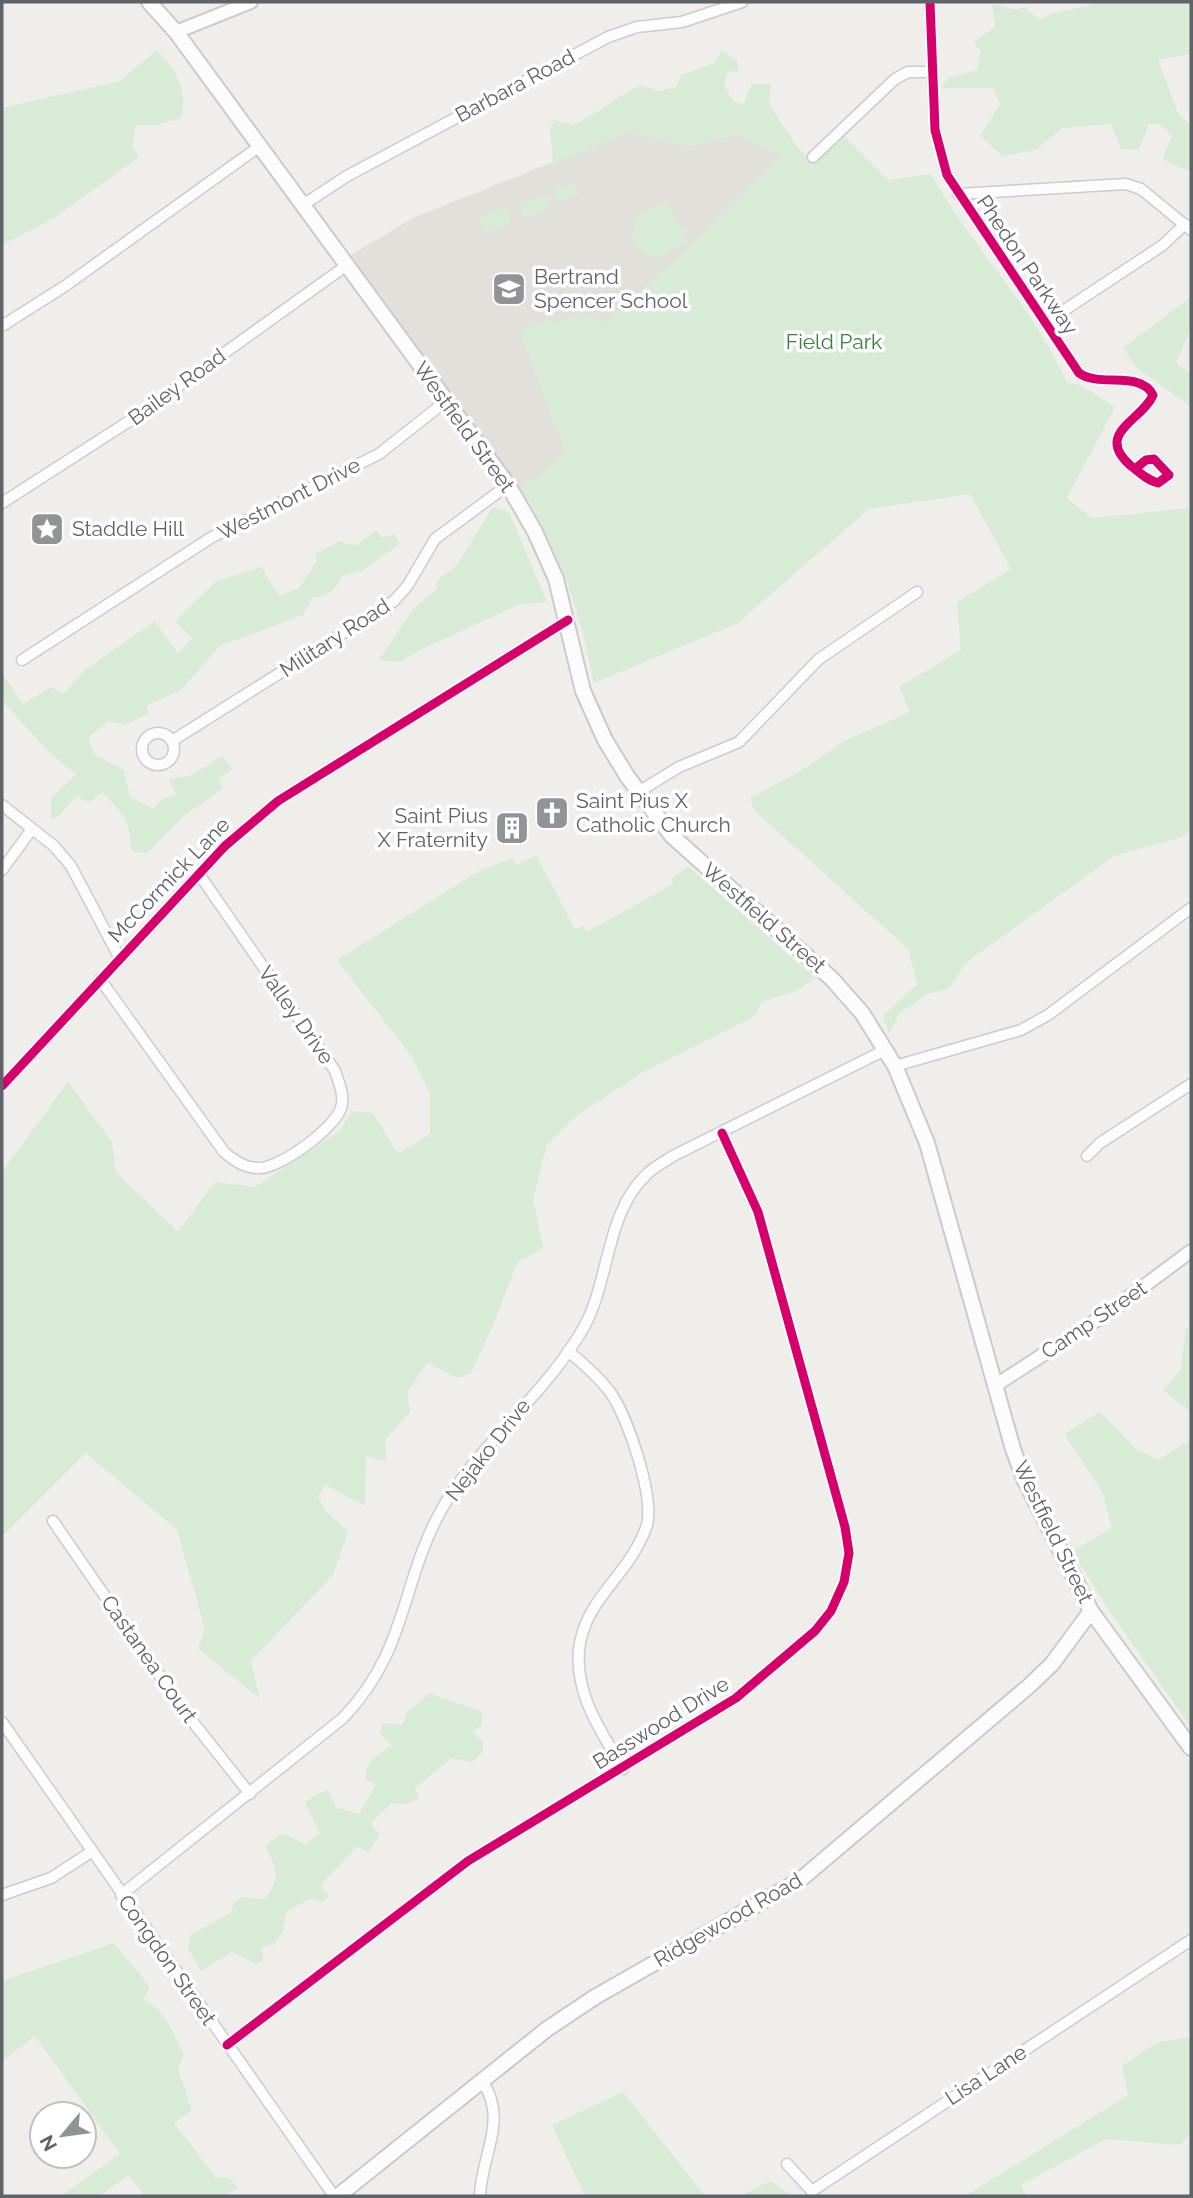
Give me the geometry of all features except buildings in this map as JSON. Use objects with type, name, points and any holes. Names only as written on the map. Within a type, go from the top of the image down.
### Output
[{"type":"main road","name":"Westfield Street","points":[[149,2],[176,32],[508,485],[535,532],[556,579],[583,691],[614,756],[640,791],[652,813],[672,836],[832,979],[862,1013],[895,1066],[927,1143],[1025,1481],[1091,1611],[1191,1748]]},
{"type":"main road","name":"Ridgewood Road","points":[[336,2196],[547,2029],[594,1997],[800,1880],[1029,1686],[1052,1664],[1091,1611]]},
{"type":"street","points":[[176,32],[251,2]]},
{"type":"street","name":"Barbara Road","points":[[303,205],[347,176],[608,37],[637,27],[682,22],[742,2]]},
{"type":"street","name":"Phedon Parkway","points":[[930,2],[931,72],[939,153],[958,194],[1079,373],[1087,379],[1141,382],[1153,395],[1118,434],[1120,453],[1135,469]]},
{"type":"street","points":[[813,158],[895,79],[908,72],[931,72]]},
{"type":"street","points":[[2,327],[65,286],[260,146]]},
{"type":"street","points":[[958,194],[1126,184],[1141,189],[1188,227],[1045,323]]},
{"type":"street","name":"Bailey Road","points":[[2,503],[134,418],[347,265]]},
{"type":"street","name":"Westmont Drive","points":[[22,660],[212,537],[379,454],[446,401]]},
{"type":"street","name":"Military Road","points":[[172,741],[394,601],[408,586],[435,539],[508,485]]},
{"type":"street","points":[[640,791],[679,768],[739,742],[819,659],[917,592]]},
{"type":"street","name":"McCormick Lane","points":[[2,1086],[225,846],[278,801],[568,621]]},
{"type":"street","points":[[2,805],[54,846],[71,866],[119,957]]},
{"type":"street","points":[[2,870],[32,829]]},
{"type":"street","name":"Valley Drive","points":[[100,979],[225,1152],[241,1165],[261,1169],[278,1162],[330,1127],[341,1108],[342,1090],[335,1071],[199,874]]},
{"type":"street","points":[[895,1066],[1021,1030],[1048,1015],[1191,908]]},
{"type":"street","name":"Nejako Drive","points":[[121,1895],[250,1794],[343,1718],[365,1696],[391,1651],[438,1515],[458,1483],[568,1351],[598,1298],[618,1224],[628,1198],[646,1174],[673,1156],[885,1050]]},
{"type":"street","points":[[1087,1156],[1100,1143],[1191,1084]]},
{"type":"street","name":"Basswood Drive","points":[[227,2045],[468,1861],[736,1698],[815,1631],[835,1602],[844,1582],[849,1553],[845,1527],[758,1212],[722,1133]]},
{"type":"street","name":"Camp Street","points":[[996,1385],[1109,1312],[1191,1251]]},
{"type":"street","points":[[568,1351],[592,1370],[611,1393],[626,1420],[646,1495],[647,1524],[633,1553],[598,1598],[583,1627],[579,1650],[579,1681],[591,1713],[622,1769]]},
{"type":"street","name":"Castanea Court","points":[[53,1521],[185,1712],[250,1794]]},
{"type":"street","name":"Congdon Street","points":[[2,1722],[121,1895],[336,2196]]},
{"type":"street","points":[[2,1895],[51,1878],[91,1852]]},
{"type":"street","name":"Lisa Lane","points":[[787,2164],[811,2191],[1191,1940]]},
{"type":"street","points":[[480,2196],[495,2124],[492,2099],[482,2081]]},
{"type":"shaded area","name":"Bertrand Spencer School","points":[[629,132],[688,146],[737,134],[784,156],[608,323],[571,448],[521,490],[351,255],[415,217]]},
{"type":"green space","points":[[1096,2],[1191,2],[1191,54],[1158,60],[1178,113],[1191,125],[1191,172],[1162,159],[1172,136],[1160,124],[1149,124],[1139,150],[1121,149],[1111,124],[1062,128],[1036,150],[1002,156],[980,136],[1000,104],[993,88],[941,88],[950,77],[977,70],[981,51],[973,42],[995,27],[992,4],[1016,10],[1025,7],[1040,20]]},
{"type":"green space","points":[[157,50],[182,89],[181,118],[157,125],[136,125],[132,146],[139,157],[54,218],[2,245],[2,108],[120,81]]},
{"type":"green space","name":"Field Park","points":[[722,51],[737,60],[739,72],[728,71],[724,85],[732,100],[743,105],[752,84],[771,84],[769,104],[796,145],[813,163],[844,136],[888,180],[931,174],[964,227],[1037,329],[1067,383],[1080,385],[1115,407],[1067,498],[1092,518],[1191,508],[1191,829],[1182,837],[1114,856],[967,962],[948,989],[927,994],[899,1014],[889,1033],[883,1016],[917,984],[908,949],[754,810],[750,798],[802,770],[844,741],[910,712],[899,687],[961,650],[957,602],[1011,569],[970,494],[869,509],[738,623],[594,683],[582,630],[567,583],[548,538],[521,490],[562,455],[564,448],[519,331],[554,318],[556,323],[583,313],[608,323],[784,156],[737,134],[688,146],[629,132],[553,164],[550,128],[555,120],[573,125],[640,85],[659,91],[676,87],[681,75],[714,63]]},
{"type":"green space","points":[[574,183],[579,195],[558,202],[554,191]]},
{"type":"green space","points":[[545,194],[548,209],[523,218],[518,204]]},
{"type":"green space","points":[[659,204],[669,206],[685,233],[683,243],[653,258],[642,252],[632,233],[638,215]]},
{"type":"green space","points":[[507,207],[512,222],[484,233],[478,218]]},
{"type":"green space","points":[[1191,297],[1191,329],[1176,363],[1191,374],[1191,407],[1137,368],[1123,348]]},
{"type":"green space","points":[[493,507],[509,512],[547,602],[518,605],[420,650],[400,662],[379,660],[413,609],[437,589],[437,581],[457,565]]},
{"type":"green space","points":[[376,530],[382,538],[395,534],[400,544],[362,571],[341,576],[331,592],[313,597],[303,615],[220,646],[181,690],[146,706],[149,713],[125,725],[108,721],[88,738],[94,754],[124,770],[130,797],[154,809],[161,800],[176,795],[169,779],[192,775],[222,756],[233,769],[219,779],[224,788],[185,815],[147,853],[134,852],[125,820],[102,792],[89,803],[77,796],[59,816],[51,819],[51,798],[76,775],[48,751],[4,703],[2,673],[23,704],[51,687],[63,694],[86,669],[155,621],[178,654],[192,638],[175,621],[215,582],[261,567],[279,596],[299,588],[317,561],[315,554],[340,541],[355,546]]},
{"type":"green space","points":[[536,855],[575,929],[583,926],[587,932],[673,884],[671,879],[688,866],[815,978],[796,991],[762,1002],[755,1016],[645,1071],[576,1116],[547,1145],[533,1199],[543,1248],[517,1263],[471,1373],[458,1378],[427,1363],[407,1392],[410,1412],[385,1440],[386,1461],[366,1456],[365,1506],[325,1485],[318,1497],[326,1511],[348,1532],[333,1575],[251,1661],[260,1699],[198,1648],[205,1630],[177,1530],[86,1453],[2,1537],[2,1172],[68,1082],[112,1142],[116,1172],[178,1232],[215,1182],[255,1187],[341,1130],[351,1111],[373,1113],[398,1154],[430,1134],[430,1094],[412,1057],[337,960],[479,871],[512,858],[516,865]]},
{"type":"green space","points":[[1191,1326],[1191,1412],[1163,1390],[1181,1370],[1185,1330]]},
{"type":"green space","points":[[1100,1412],[1136,1449],[1158,1460],[1191,1439],[1191,1727],[1108,1609],[1072,1551],[1112,1528],[1103,1493],[1064,1434]]},
{"type":"green space","points":[[430,1693],[482,1712],[482,1724],[473,1733],[483,1742],[483,1752],[473,1762],[452,1758],[415,1788],[419,1799],[406,1804],[392,1803],[370,1824],[380,1834],[369,1852],[357,1847],[320,1885],[329,1896],[323,1902],[310,1899],[286,1912],[283,1931],[273,1946],[268,1944],[261,1949],[264,1960],[256,1964],[232,1952],[201,1971],[188,1948],[190,1935],[232,1912],[233,1903],[243,1897],[265,1899],[274,1884],[276,1873],[265,1846],[283,1833],[305,1844],[320,1834],[305,1803],[316,1794],[328,1790],[337,1808],[359,1814],[376,1785],[366,1780],[367,1768],[376,1756],[391,1746],[380,1732],[383,1723],[402,1725],[407,1712]]},
{"type":"green space","points":[[114,1943],[150,1987],[143,1999],[163,2015],[184,2054],[178,2069],[192,2110],[174,2123],[216,2178],[228,2177],[238,2188],[223,2196],[144,2196],[129,2175],[99,2196],[61,2196],[120,2154],[98,2123],[98,2100],[81,2100],[35,2036],[2,2061],[2,1981]]},
{"type":"green space","points":[[1191,2037],[1191,2133],[1180,2145],[1106,2139],[1021,2185],[1026,2196],[965,2196],[1128,2095],[1122,2066],[1158,2042]]},
{"type":"green space","points":[[623,2092],[705,2196],[585,2196],[552,2125]]},
{"type":"green space","points":[[770,2181],[793,2196],[741,2196]]},
{"type":"cycle path","points":[[930,2],[935,130],[947,175],[1079,373],[1098,379],[1139,383],[1147,387],[1153,395],[1148,404],[1124,428],[1117,444],[1131,466],[1147,478],[1158,483],[1169,475],[1154,459],[1146,460],[1135,469]]},
{"type":"cycle path","points":[[2,1086],[225,846],[278,801],[568,620]]},
{"type":"cycle path","points":[[227,2045],[468,1861],[736,1698],[815,1631],[831,1611],[844,1582],[849,1553],[845,1527],[758,1212],[722,1133]]},
{"type":"place","name":"Bertrand Spencer School","points":[[509,289]]},
{"type":"place","name":"Staddle Hill","points":[[47,529]]},
{"type":"place","name":"Saint Pius X Catholic Church","points":[[552,813]]},
{"type":"place","name":"Saint Pius X Fraternity","points":[[512,828]]}]
